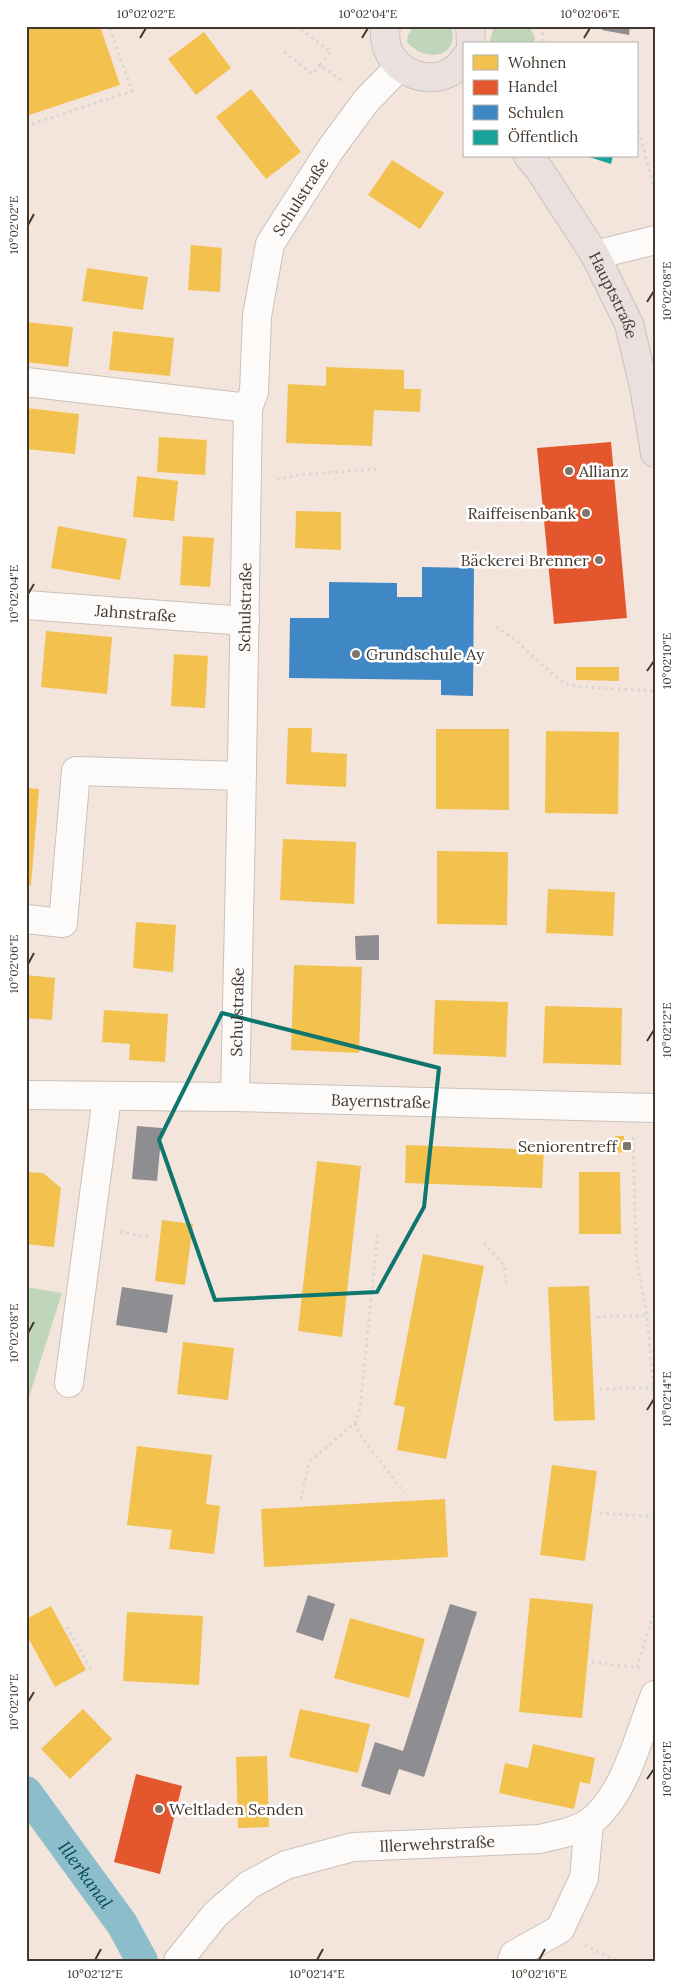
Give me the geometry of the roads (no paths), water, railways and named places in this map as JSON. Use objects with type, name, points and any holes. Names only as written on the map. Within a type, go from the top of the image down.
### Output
[{"type":"main road","points":[[386,26],[386,43],[390,56],[399,67],[412,75],[426,78],[440,77],[461,71]]},
{"type":"main road","points":[[470,26],[471,42]]},
{"type":"main road","name":"Hauptstraße","points":[[530,158],[596,255],[629,324],[644,387],[655,453]]},
{"type":"street","name":"Schulstraße","points":[[235,1097],[248,408],[254,392],[257,316],[270,244],[324,158],[366,101],[399,67]]},
{"type":"street","points":[[596,255],[655,240]]},
{"type":"street","points":[[26,382],[248,408]]},
{"type":"street","name":"Jahnstraße","points":[[26,605],[245,621]]},
{"type":"street","points":[[26,919],[63,923],[76,771],[242,776]]},
{"type":"street","name":"Bayernstraße","points":[[26,1095],[235,1097],[643,1108]]},
{"type":"street","points":[[69,1383],[107,1096]]},
{"type":"street","name":"Illerwehrstraße","points":[[178,1961],[216,1915],[242,1891],[249,1885],[286,1865],[353,1847],[539,1839],[567,1833],[589,1822],[604,1809],[619,1785],[655,1695]]},
{"type":"street","points":[[512,1961],[514,1955],[560,1929],[584,1878],[589,1822]]},
{"type":"waterway","name":"Illerkanal","points":[[26,1792],[122,1924],[142,1961]]},
{"type":"place","name":"Allianz","points":[[569,471]]},
{"type":"place","name":"Raiffeisenbank","points":[[586,513]]},
{"type":"place","name":"Bäckerei Brenner","points":[[599,560]]},
{"type":"place","name":"Grundschule Ay","points":[[356,654]]},
{"type":"place","name":"Seniorentreff","points":[[627,1146]]},
{"type":"place","name":"Weltladen Senden","points":[[159,1809]]}]
